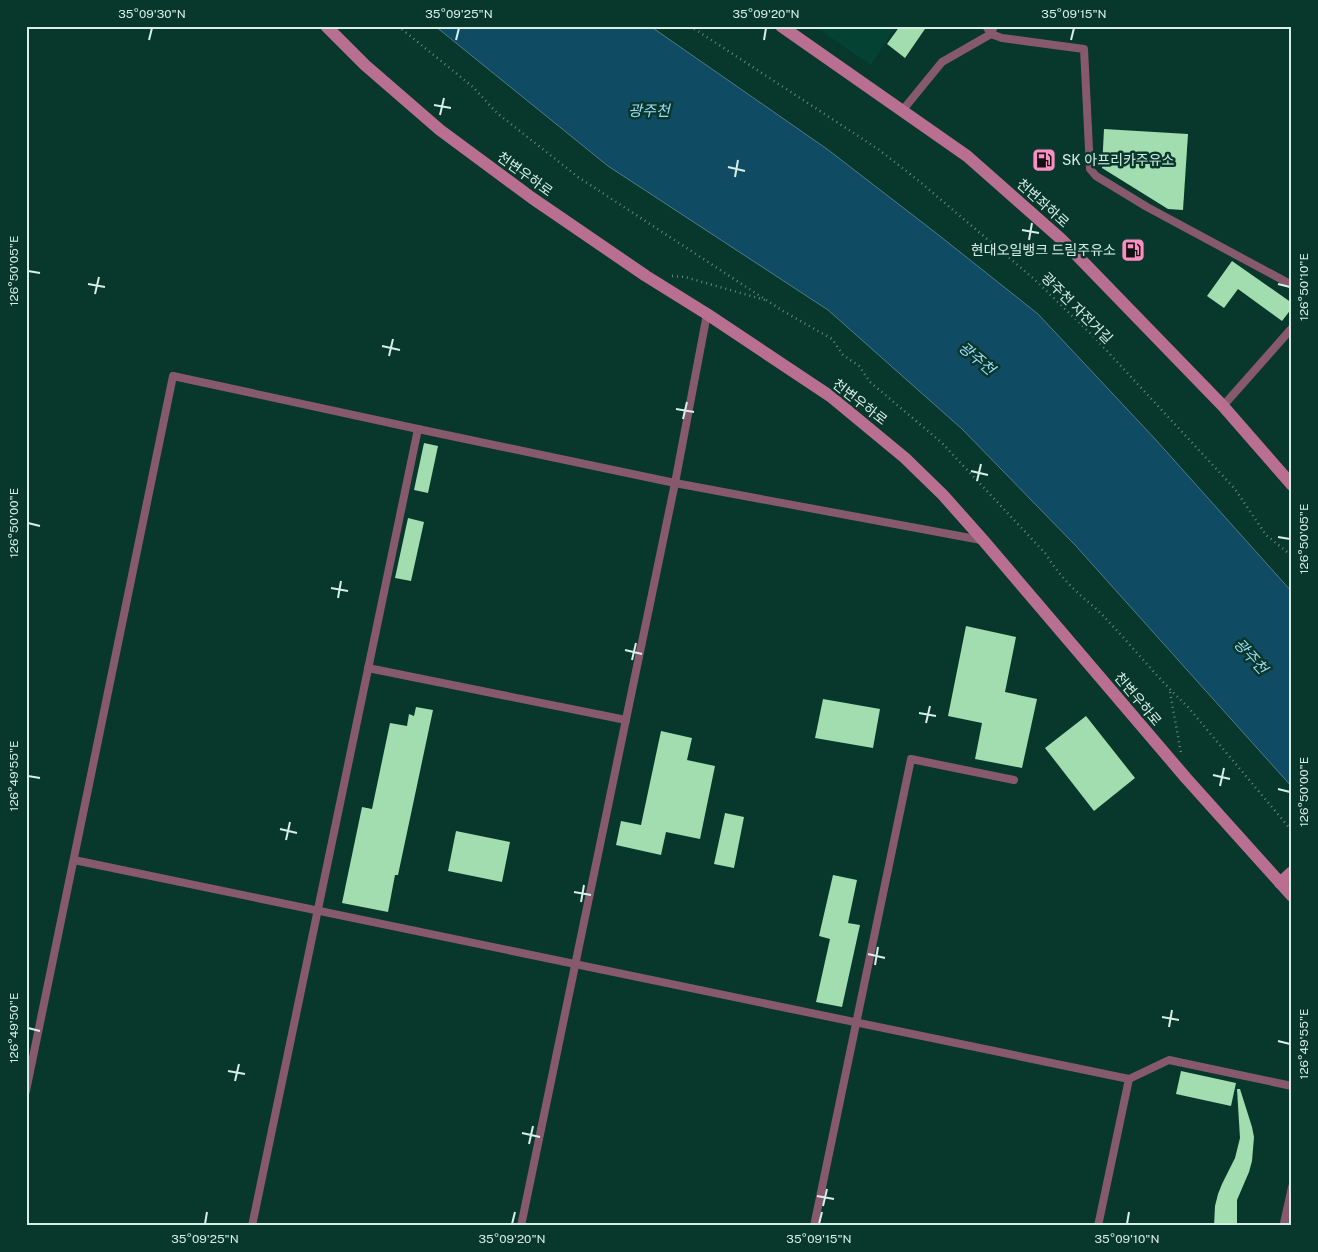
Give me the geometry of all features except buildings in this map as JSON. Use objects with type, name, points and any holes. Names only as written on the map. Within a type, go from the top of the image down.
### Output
[{"type":"street","name":"천변우하로","points":[[326,26],[365,65],[440,130],[532,198],[646,276],[830,396],[906,458],[943,495],[983,540],[1186,778],[1292,896]]},
{"type":"street","name":"천변좌하로","points":[[781,26],[967,156],[1061,239],[1223,406],[1292,485]]},
{"type":"street","points":[[1280,882],[1292,872]]},
{"type":"lane","points":[[986,26],[1002,38],[1084,49],[1090,169],[1096,176],[1147,207],[1292,286]]},
{"type":"lane","points":[[902,111],[942,62],[993,30]]},
{"type":"lane","points":[[521,1226],[675,483],[707,314]]},
{"type":"lane","points":[[1223,406],[1292,328]]},
{"type":"lane","points":[[26,1091],[174,376],[675,483],[983,540]]},
{"type":"lane","points":[[252,1226],[418,428]]},
{"type":"lane","points":[[368,668],[626,720]]},
{"type":"lane","points":[[814,1226],[910,759],[1014,780]]},
{"type":"lane","points":[[74,860],[1129,1079],[1169,1060],[1292,1086]]},
{"type":"lane","points":[[1098,1226],[1129,1079]]},
{"type":"lane","points":[[1292,1187],[1284,1223],[1292,1225]]},
{"type":"path","name":"광주천 자전거길","points":[[690,26],[878,149],[919,181],[1034,279],[1094,337],[1235,489],[1266,535],[1292,556]]},
{"type":"path","points":[[646,276],[685,276],[769,301]]},
{"type":"path","points":[[1170,690],[1186,778]]},
{"type":"shaded area","points":[[814,26],[896,26],[871,65]]},
{"type":"water","name":"광주천","points":[[435,26],[650,26],[827,149],[1038,314],[1156,440],[1292,592],[1292,787],[1075,545],[962,429],[828,310],[608,166]]},
{"type":"place","name":"SK 아프리카주유소","points":[[1044,160]]},
{"type":"place","name":"현대오일뱅크 드림주유소","points":[[1133,250]]}]
